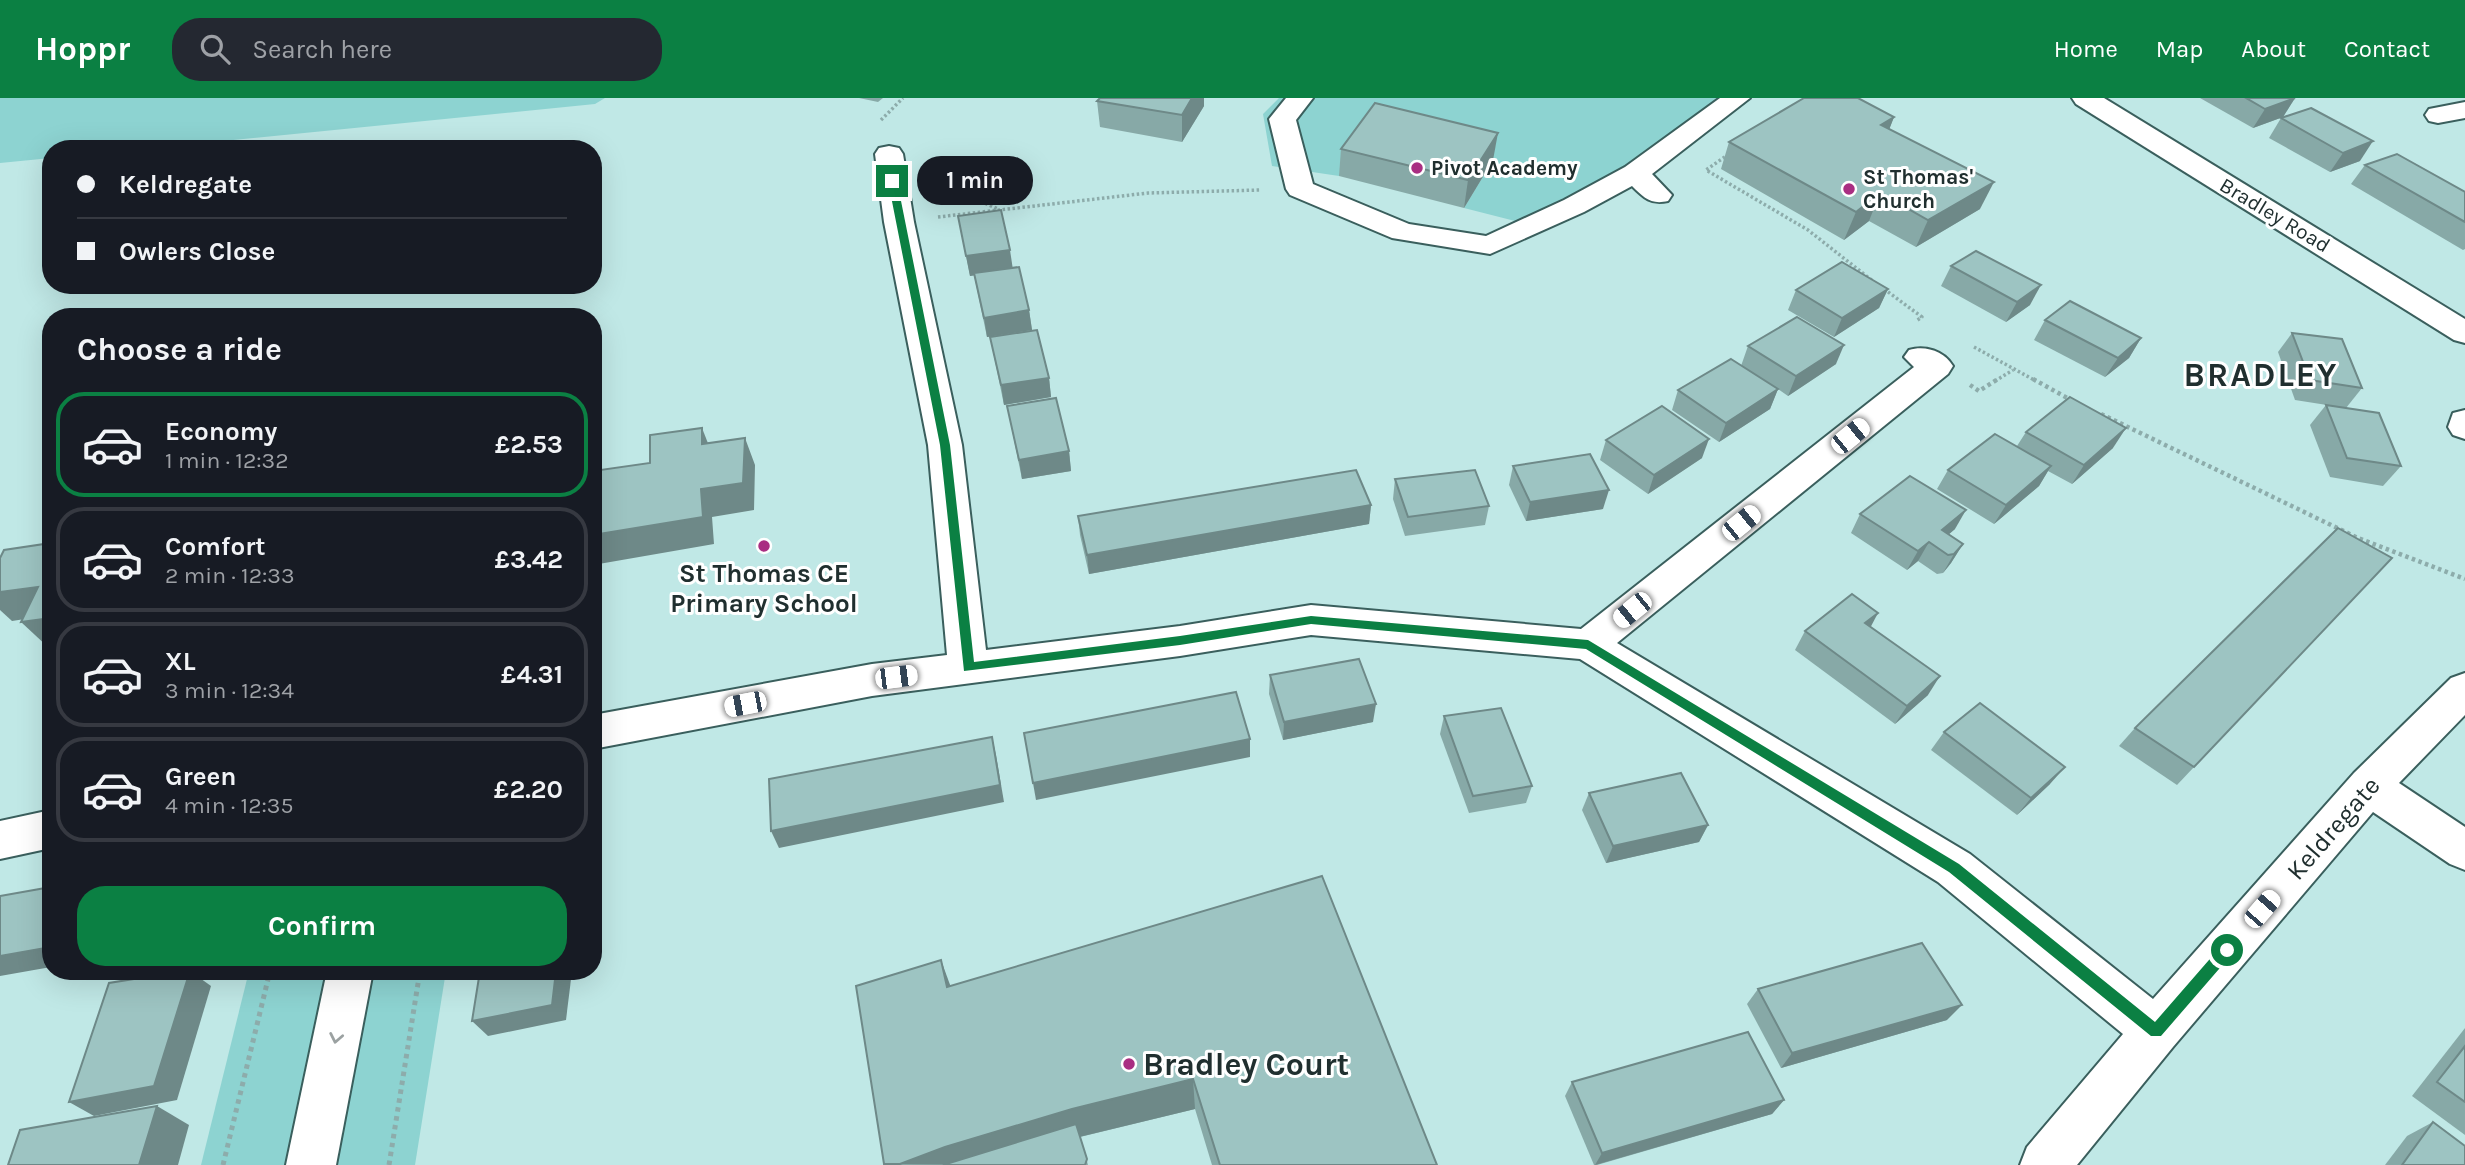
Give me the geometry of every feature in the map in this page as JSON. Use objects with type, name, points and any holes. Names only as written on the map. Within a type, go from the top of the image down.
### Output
[{"type":"street","points":[[1300,98],[1282,119],[1300,189],[1402,232],[1490,245],[1574,206],[1635,173],[1737,98]]},
{"type":"street","name":"Bradley Road","points":[[2085,98],[2465,333]]},
{"type":"street","points":[[2438,115],[2465,110]]},
{"type":"street","points":[[889,157],[899,222],[945,445],[968,668]]},
{"type":"street","points":[[1635,173],[1658,195]]},
{"type":"street","points":[[1588,645],[1937,366]]},
{"type":"street","points":[[2465,421],[2465,427]]},
{"type":"street","points":[[602,730],[872,680],[1311,620],[1588,645],[1954,868],[2156,1031]]},
{"type":"street","name":"Keldregate","points":[[2045,1165],[2156,1031],[2369,786],[2465,689]]},
{"type":"street","points":[[2369,786],[2465,851]]},
{"type":"street","points":[[0,840],[42,831]]},
{"type":"street","points":[[311,1165],[348,980]]},
{"type":"path","points":[[880,121],[903,98]]},
{"type":"path","points":[[889,157],[998,210]]},
{"type":"path","points":[[1706,170],[1808,230],[1885,290]]},
{"type":"path","points":[[899,222],[1148,193],[1300,189]]},
{"type":"path","points":[[1922,317],[1933,324]]},
{"type":"path","points":[[1968,344],[2077,403]]},
{"type":"path","points":[[1937,366],[1979,391],[2014,370]]},
{"type":"path","points":[[2089,409],[2358,538],[2465,579]]},
{"type":"path","points":[[223,1165],[268,980]]},
{"type":"path","points":[[389,1165],[419,980]]},
{"type":"shaded area","points":[[0,98],[605,98],[595,104],[233,140],[42,140],[42,159],[0,163]]},
{"type":"shaded area","points":[[1279,98],[1720,98],[1623,170],[1519,222],[1464,208],[1493,160],[1373,130],[1339,176],[1272,166],[1263,114]]},
{"type":"shaded area","points":[[247,980],[445,980],[415,1165],[201,1165]]},
{"type":"building","points":[[1100,98],[1192,98],[1182,115],[1097,101]]},
{"type":"building","points":[[1804,98],[1858,98],[1894,117],[1881,125],[1994,182],[1928,220],[1880,193],[1856,212],[1729,142]]},
{"type":"building","points":[[2246,98],[2295,98],[2265,109]]},
{"type":"building","points":[[1375,103],[1498,133],[1468,180],[1341,149]]},
{"type":"building","points":[[2311,108],[2373,141],[2343,153],[2281,118]]},
{"type":"building","points":[[2397,154],[2465,192],[2465,222],[2365,165]]},
{"type":"building","points":[[1001,210],[1010,250],[966,256],[958,216]]},
{"type":"building","points":[[1976,251],[2041,285],[2017,302],[1951,266]]},
{"type":"building","points":[[1842,262],[1888,289],[1842,318],[1796,290]]},
{"type":"building","points":[[1019,267],[1029,310],[984,318],[974,273]]},
{"type":"building","points":[[2070,301],[2141,338],[2118,358],[2045,320]]},
{"type":"building","points":[[1797,317],[1844,345],[1796,376],[1748,346]]},
{"type":"building","points":[[1037,330],[1049,378],[1001,385],[990,337]]},
{"type":"building","points":[[2292,333],[2342,339],[2362,388],[2310,380]]},
{"type":"building","points":[[1731,359],[1778,389],[1726,423],[1678,390]]},
{"type":"building","points":[[2070,397],[2126,428],[2084,465],[2026,432]]},
{"type":"building","points":[[1056,398],[1069,451],[1019,460],[1007,406]]},
{"type":"building","points":[[2326,405],[2379,413],[2401,466],[2347,458]]},
{"type":"building","points":[[1662,406],[1709,439],[1654,475],[1606,440]]},
{"type":"building","points":[[702,428],[702,444],[745,438],[743,483],[701,489],[703,517],[602,534],[602,470],[650,463],[650,435]]},
{"type":"building","points":[[1995,434],[2051,466],[2006,505],[1948,470]]},
{"type":"building","points":[[1590,454],[1609,490],[1530,502],[1513,466]]},
{"type":"building","points":[[1356,470],[1371,505],[1087,555],[1078,516]]},
{"type":"building","points":[[1475,470],[1489,506],[1408,517],[1395,479]]},
{"type":"building","points":[[1910,476],[1966,510],[1942,530],[1963,544],[1954,554],[1948,555],[1929,542],[1918,551],[1860,514]]},
{"type":"building","points":[[2338,528],[2392,558],[2194,767],[2135,728]]},
{"type":"building","points":[[42,544],[42,619],[21,622],[38,587],[0,592],[0,558],[4,550]]},
{"type":"building","points":[[1852,594],[1878,613],[1865,623],[1940,676],[1907,706],[1805,631]]},
{"type":"building","points":[[1359,659],[1376,704],[1284,722],[1270,675]]},
{"type":"building","points":[[1236,692],[1250,739],[1033,783],[1024,733]]},
{"type":"building","points":[[1980,703],[2065,767],[2031,798],[1944,732]]},
{"type":"building","points":[[1501,708],[1532,786],[1473,796],[1444,716]]},
{"type":"building","points":[[992,737],[1000,785],[771,831],[769,779]]},
{"type":"building","points":[[1681,773],[1708,825],[1613,846],[1589,793]]},
{"type":"building","name":"Bradley Court","points":[[1322,876],[1437,1165],[1220,1165],[1193,1079],[1072,1109],[945,1147],[900,1164],[884,1164],[856,986],[941,960],[947,987]]},
{"type":"building","points":[[42,889],[42,949],[0,956],[0,896]]},
{"type":"building","points":[[1922,943],[1962,1005],[1792,1053],[1758,989]]},
{"type":"building","points":[[128,980],[187,980],[154,1086],[69,1102],[109,983]]},
{"type":"building","points":[[479,980],[555,980],[552,1005],[472,1021]]},
{"type":"building","points":[[1748,1032],[1784,1100],[1602,1153],[1572,1082]]},
{"type":"building","points":[[2465,1046],[2465,1102],[2437,1082]]},
{"type":"building","points":[[157,1106],[139,1165],[8,1165],[20,1130]]},
{"type":"building","points":[[2433,1122],[2465,1146],[2465,1165],[2402,1165]]},
{"type":"building","points":[[1076,1124],[1087,1159],[1085,1165],[943,1165]]},
{"type":"place","name":"Pivot Academy","points":[[1417,168]]},
{"type":"place","name":"St Thomas' Church","points":[[1849,189]]},
{"type":"place","name":"St Thomas CE Primary School","points":[[764,546]]},
{"type":"place","name":"Bradley Court","points":[[1129,1064]]},
{"type":"district","name":"BRADLEY","points":[[2261,374]]},
{"type":"route","points":[[892,181],[945,445],[968,668],[1311,620],[1588,645],[1954,868],[2156,1031],[2227,950]]}]
